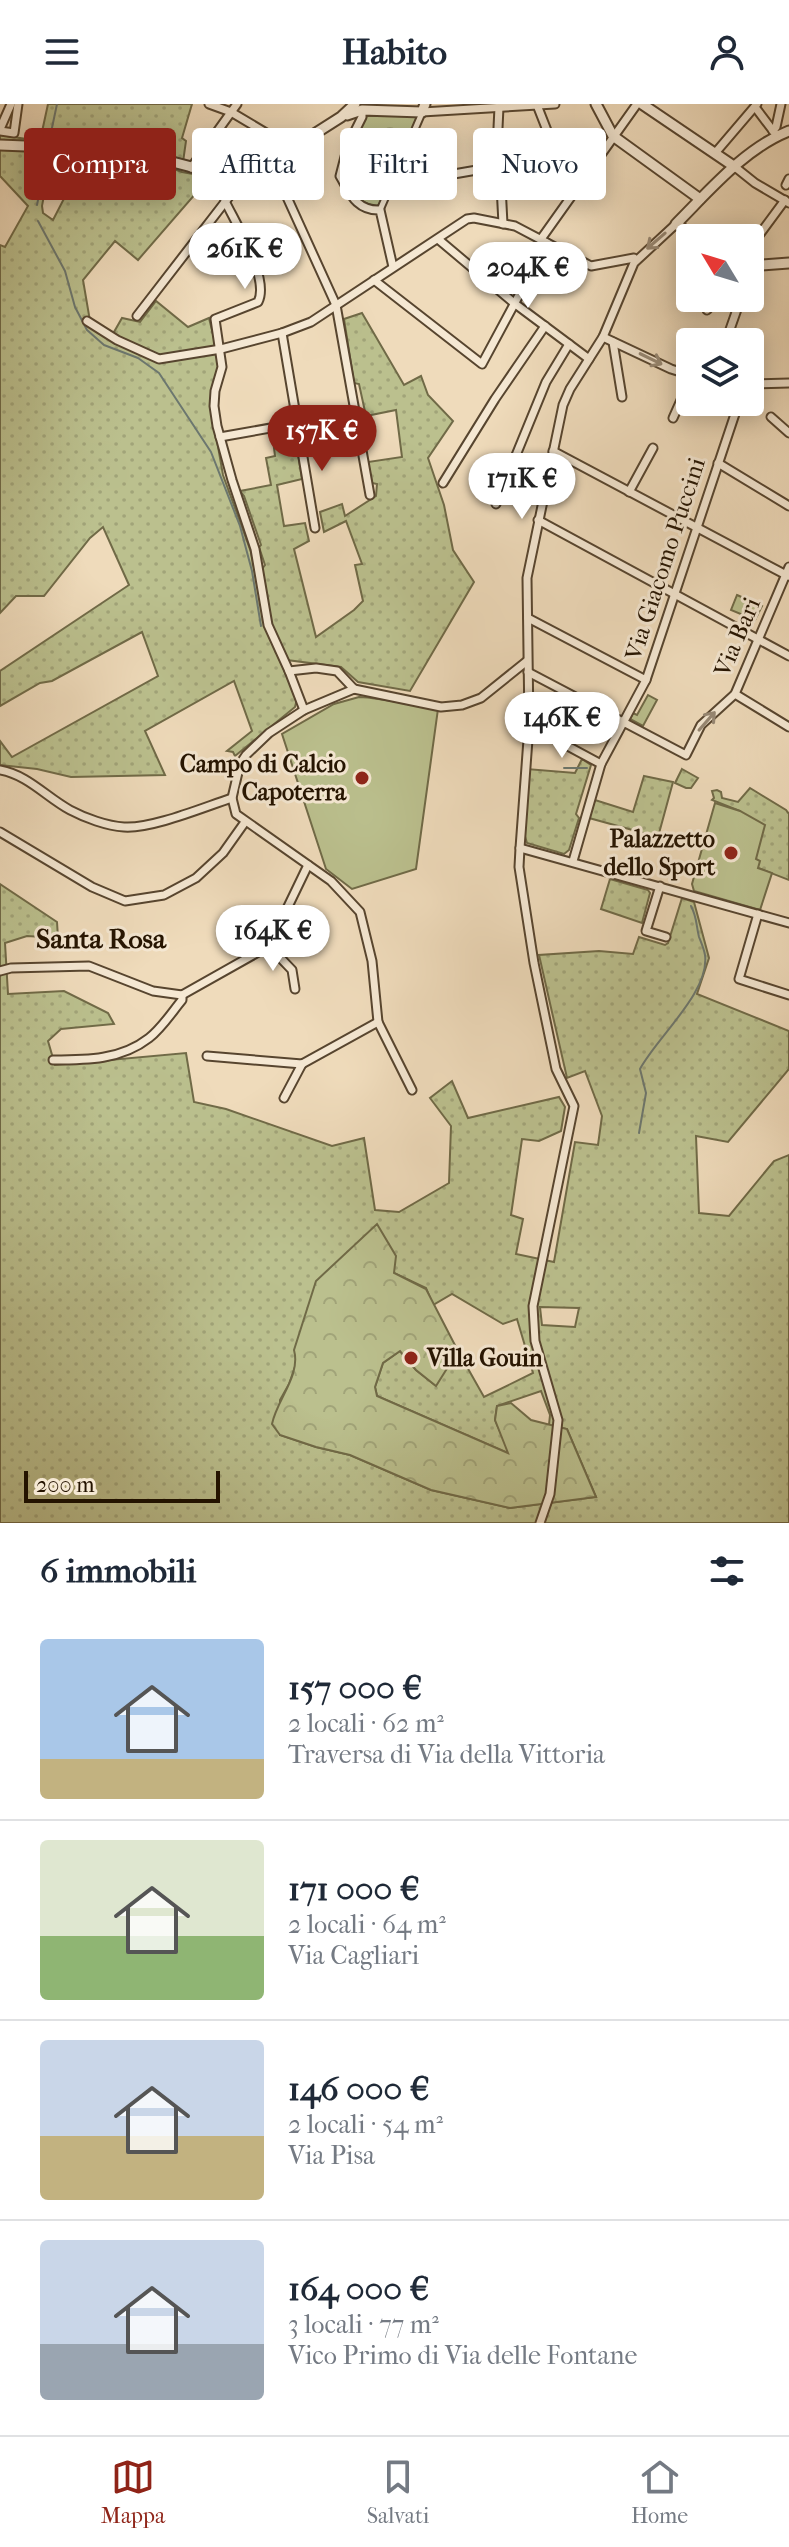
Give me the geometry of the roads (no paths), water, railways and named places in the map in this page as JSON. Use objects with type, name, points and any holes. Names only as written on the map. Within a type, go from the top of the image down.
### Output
[{"type":"street","points":[[11,104],[0,130],[14,133],[18,104]]},
{"type":"street","points":[[209,104],[231,112],[258,128]]},
{"type":"street","points":[[0,145],[126,150],[191,168],[237,104]]},
{"type":"street","points":[[324,128],[341,117],[367,107],[555,104]]},
{"type":"street","points":[[596,104],[613,136],[700,199]]},
{"type":"street","points":[[606,146],[640,104],[787,202],[764,230]]},
{"type":"street","points":[[775,134],[781,104]]},
{"type":"street","points":[[537,105],[546,128]]},
{"type":"street","points":[[716,152],[756,106],[775,134]]},
{"type":"street","points":[[367,107],[348,145],[340,176],[352,200],[380,210]]},
{"type":"street","points":[[499,107],[499,128]]},
{"type":"street","points":[[393,267],[380,210],[424,108]]},
{"type":"street","points":[[540,1523],[550,1494],[558,1420],[535,1341],[533,1306],[574,1106],[556,1069],[534,963],[519,867],[532,728],[527,661],[527,578],[563,405],[603,337],[636,260],[735,167],[775,134],[789,131]]},
{"type":"street","points":[[288,200],[336,305],[370,495]]},
{"type":"street","points":[[502,200],[503,224]]},
{"type":"street","points":[[374,280],[482,364],[544,241],[568,200]]},
{"type":"street","points":[[137,316],[225,201],[258,271],[261,293],[258,302],[215,319],[222,367],[214,406],[232,480],[255,549],[268,625],[304,710]]},
{"type":"street","points":[[87,321],[117,340],[159,359],[221,349],[282,333],[311,322],[467,219],[474,218],[515,226],[591,266],[636,260]]},
{"type":"street","points":[[438,239],[514,303],[589,359]]},
{"type":"street","points":[[764,266],[789,263]]},
{"type":"street","points":[[443,483],[545,326]]},
{"type":"street","points":[[282,333],[315,528]]},
{"type":"street","points":[[603,337],[676,371]]},
{"type":"street","points":[[613,342],[622,397]]},
{"type":"street","points":[[496,504],[546,382],[569,344]]},
{"type":"street","points":[[764,384],[789,383]]},
{"type":"street","points":[[673,418],[676,411]]},
{"type":"street","points":[[220,437],[355,413]]},
{"type":"street","name":"Via Giacomo Puccini","points":[[573,861],[601,764],[646,680],[734,416]]},
{"type":"street","points":[[771,417],[789,433]]},
{"type":"street","points":[[629,492],[653,448]]},
{"type":"street","points":[[553,451],[695,528],[788,573]]},
{"type":"street","points":[[718,463],[789,506]]},
{"type":"street","points":[[538,520],[789,656]]},
{"type":"street","name":"Via Bari","points":[[624,722],[686,755],[701,725],[735,694],[788,573]]},
{"type":"street","points":[[528,618],[646,680]]},
{"type":"street","points":[[412,1090],[378,1022],[372,961],[360,912],[331,881],[245,822],[233,809],[232,798],[240,764],[269,733],[304,710],[354,689],[441,707],[462,705],[481,698],[527,661]]},
{"type":"street","points":[[289,671],[316,668],[337,671],[354,689]]},
{"type":"street","points":[[528,672],[624,722]]},
{"type":"street","points":[[735,694],[789,727]]},
{"type":"street","points":[[532,728],[601,764]]},
{"type":"street","points":[[0,770],[24,778],[70,810],[112,826],[127,828],[155,823],[232,798]]},
{"type":"street","points":[[0,832],[92,887],[125,901],[164,895],[196,878],[223,853],[245,822]]},
{"type":"street","points":[[520,848],[789,923]]},
{"type":"street","points":[[0,971],[89,966],[153,991],[182,995],[269,946],[308,865]]},
{"type":"street","points":[[660,886],[646,931],[666,937]]},
{"type":"street","points":[[758,914],[739,979],[789,995]]},
{"type":"street","points":[[269,946],[292,970],[295,989]]},
{"type":"street","points":[[53,1060],[94,1060],[129,1050],[151,1037],[182,1000],[182,995]]},
{"type":"street","points":[[284,1098],[302,1064],[378,1022]]},
{"type":"street","points":[[207,1056],[302,1064]]},
{"type":"waterway","points":[[52,128],[57,104]]},
{"type":"waterway","points":[[37,205],[38,200]]},
{"type":"waterway","points":[[38,221],[65,271],[75,307],[87,330],[104,345],[138,358],[159,373],[211,452],[240,526],[252,571],[261,626]]},
{"type":"waterway","points":[[564,768],[587,768]]},
{"type":"waterway","points":[[639,1133],[646,1093],[640,1069],[691,999],[704,969],[705,953],[691,906]]},
{"type":"place","name":"Campo di Calcio Capoterra","points":[[362,778]]},
{"type":"place","name":"Palazzetto dello Sport","points":[[731,853]]},
{"type":"place","name":"Villa Gouin","points":[[411,1358]]},
{"type":"district","name":"Santa Rosa","points":[[101,938]]}]
